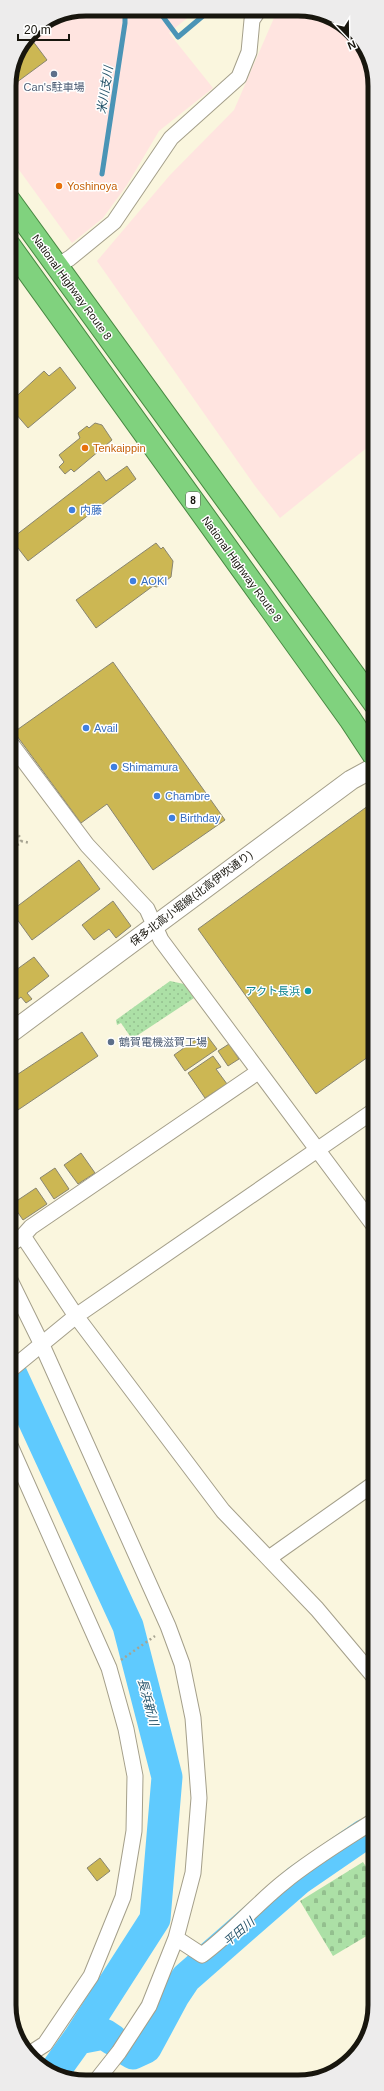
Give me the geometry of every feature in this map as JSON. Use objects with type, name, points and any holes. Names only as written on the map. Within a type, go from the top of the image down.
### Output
[{"type":"highway","name":"National Highway Route 8","points":[[16,210],[368,696]]},
{"type":"highway","name":"National Highway Route 8","points":[[16,255],[350,719],[368,748]]},
{"type":"street","points":[[57,266],[70,258],[114,222],[171,138],[239,77],[249,52],[252,20],[255,16]]},
{"type":"street","points":[[16,750],[86,845],[147,909],[161,940],[258,1072],[319,1150],[368,1217]]},
{"type":"street","name":"保多北高小堀線(北高伊吹通り)","points":[[16,1029],[351,780],[368,770]]},
{"type":"street","points":[[16,1240],[23,1236],[31,1227],[258,1072]]},
{"type":"street","points":[[16,1366],[76,1316],[368,1115]]},
{"type":"street","points":[[23,1236],[76,1316],[223,1511],[317,1609],[368,1670]]},
{"type":"street","points":[[16,1292],[39,1348],[168,1626],[182,1664],[193,1718],[199,1798],[193,1873],[176,1938],[149,2006],[119,2052],[101,2075]]},
{"type":"street","points":[[16,1457],[109,1668],[126,1728],[135,1776],[134,1831],[123,1897],[91,1976],[44,2044],[34,2051]]},
{"type":"street","points":[[269,1558],[368,1488]]},
{"type":"street","points":[[176,1938],[202,1955],[224,1938],[283,1882],[326,1851],[368,1824]]},
{"type":"path","points":[[16,836],[18,836],[21,841],[30,843]]},
{"type":"path","points":[[16,844],[21,841]]},
{"type":"path","points":[[115,1664],[157,1635]]},
{"type":"shaded area","points":[[86,16],[190,16],[169,33],[213,88],[159,131],[127,185],[103,218],[72,243],[16,166],[16,82],[18,68],[25,51],[40,33],[51,25],[68,18]]},
{"type":"shaded area","points":[[275,16],[311,17],[333,25],[351,40],[361,55],[366,68],[368,86],[368,447],[280,518],[255,486],[97,261],[170,175],[234,110]]},
{"type":"green space","points":[[170,981],[184,984],[194,998],[132,1039],[121,1023],[117,1025],[116,1020]]},
{"type":"green space","points":[[363,1862],[368,1870],[368,1935],[333,1956],[300,1901]]},
{"type":"building","points":[[33,42],[47,60],[16,83],[21,59],[25,51]]},
{"type":"building","points":[[60,367],[76,388],[28,428],[16,414],[16,397],[44,371],[49,376]]},
{"type":"building","name":"Tenkaippin","points":[[95,423],[102,425],[112,440],[74,472],[71,469],[65,474],[59,467],[64,462],[59,455],[80,438],[78,433],[87,426],[89,428]]},
{"type":"building","name":"内藤","points":[[127,466],[136,479],[28,561],[16,545],[16,535],[99,471],[106,481]]},
{"type":"building","name":"AOKI","points":[[156,543],[161,549],[163,547],[173,561],[171,577],[157,587],[153,586],[96,628],[76,600]]},
{"type":"building","points":[[113,662],[225,820],[153,870],[107,804],[81,823],[16,735],[16,731]]},
{"type":"building","name":"アクト長浜","points":[[368,806],[368,1057],[316,1094],[198,929]]},
{"type":"building","points":[[79,860],[100,889],[32,940],[16,918],[16,907]]},
{"type":"building","points":[[113,901],[131,926],[116,938],[109,929],[94,940],[82,925]]},
{"type":"building","points":[[34,957],[49,976],[27,993],[32,999],[26,1003],[21,997],[16,1001],[16,970]]},
{"type":"building","points":[[82,1032],[98,1056],[16,1111],[16,1075]]},
{"type":"building","points":[[208,1037],[217,1049],[185,1071],[174,1055],[195,1040],[198,1044]]},
{"type":"building","points":[[229,1044],[239,1059],[228,1066],[218,1051]]},
{"type":"building","points":[[213,1056],[221,1067],[216,1069],[227,1084],[205,1098],[188,1073]]},
{"type":"building","points":[[81,1153],[95,1173],[78,1184],[64,1165]]},
{"type":"building","points":[[55,1168],[69,1189],[54,1199],[40,1178]]},
{"type":"building","points":[[36,1188],[47,1204],[23,1220],[16,1210],[16,1201]]},
{"type":"building","points":[[100,1858],[110,1871],[97,1881],[87,1868]]},
{"type":"waterway","name":"米川支川","points":[[102,174],[125,16]]},
{"type":"waterway","name":"米川支川","points":[[162,16],[178,37],[203,16]]},
{"type":"waterway","name":"長浜新川","points":[[16,1383],[128,1626],[167,1777],[155,1919],[78,2039],[57,2069]]},
{"type":"waterway","name":"平田川","points":[[128,2051],[133,2054],[146,2048],[174,1996],[186,1978],[298,1880],[365,1834]]},
{"type":"waterway","name":"平田川","points":[[78,2039],[104,2034],[113,2040]]},
{"type":"place","name":"Can's駐車場","points":[[54,74]]},
{"type":"place","name":"Yoshinoya","points":[[59,186]]},
{"type":"place","name":"Tenkaippin","points":[[85,448]]},
{"type":"place","name":"内藤","points":[[72,510]]},
{"type":"place","name":"AOKI","points":[[133,581]]},
{"type":"place","name":"Avail","points":[[86,728]]},
{"type":"place","name":"Shimamura","points":[[114,767]]},
{"type":"place","name":"Chambre","points":[[157,796]]},
{"type":"place","name":"Birthday","points":[[172,818]]},
{"type":"place","name":"アクト長浜","points":[[308,991]]},
{"type":"place","name":"鶴賀電機滋賀工場","points":[[111,1042]]}]
